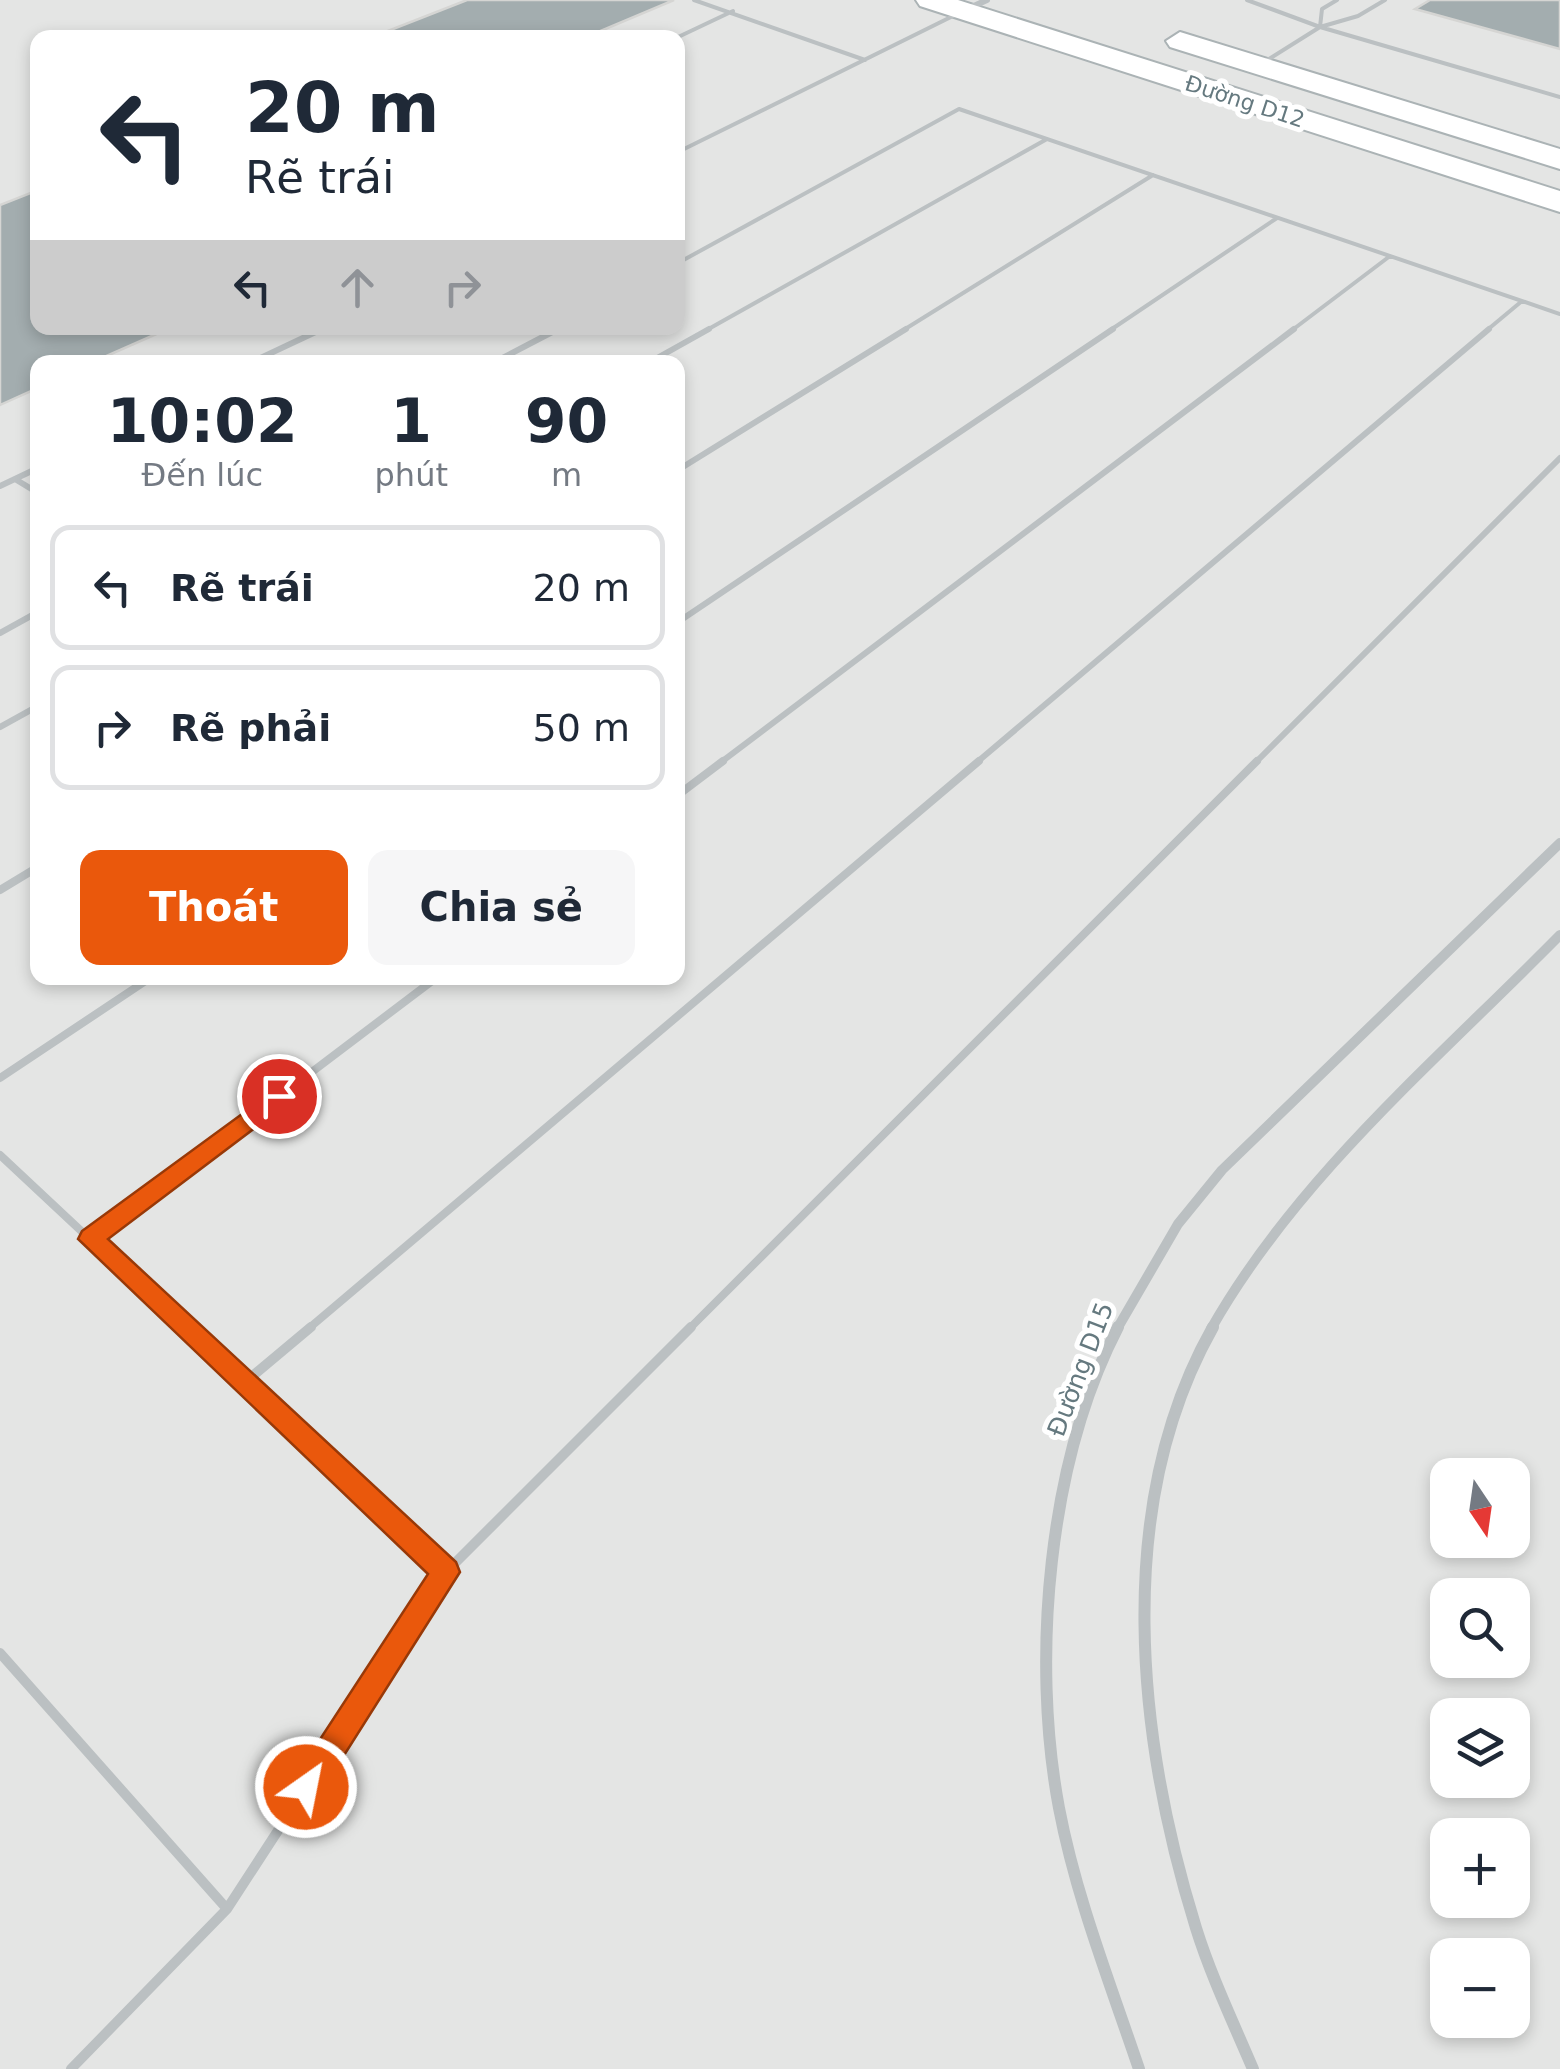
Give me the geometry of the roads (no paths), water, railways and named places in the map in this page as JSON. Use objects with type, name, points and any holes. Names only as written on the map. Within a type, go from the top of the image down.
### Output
[{"type":"street","name":"Đường D12","points":[[930,0],[975,5],[1560,202]]},
{"type":"street","name":"Đường D12","points":[[1154,32],[1560,159]]},
{"type":"street","name":"Đường D15","points":[[1139,2069],[1064,1828],[1048,1725],[1048,1618],[1056,1539],[1076,1430],[1106,1348],[1138,1281],[1174,1224],[1222,1170],[1560,843]]},
{"type":"street","points":[[1252,2069],[1202,1947],[1170,1824],[1152,1726],[1142,1630],[1144,1543],[1165,1440],[1214,1325],[1240,1277],[1291,1209],[1560,934]]},
{"type":"lane","points":[[694,0],[865,60]]},
{"type":"lane","points":[[1247,0],[1320,27],[1560,97]]},
{"type":"lane","points":[[1320,27],[1322,9],[1337,0]]},
{"type":"lane","points":[[1259,65],[1320,27],[1358,16],[1385,0]]},
{"type":"lane","points":[[685,149],[975,5]]},
{"type":"lane","points":[[685,34],[733,11]]},
{"type":"lane","points":[[685,259],[959,110],[1560,314]]},
{"type":"lane","points":[[662,355],[1047,139]]},
{"type":"lane","points":[[685,466],[1153,175]]},
{"type":"lane","points":[[685,617],[1278,218]]},
{"type":"lane","points":[[685,790],[1390,256]]},
{"type":"lane","points":[[244,1383],[1522,301]]},
{"type":"lane","points":[[267,355],[308,335]]},
{"type":"lane","points":[[508,355],[546,335]]},
{"type":"lane","points":[[71,2069],[227,1910],[446,1572],[1560,458]]},
{"type":"lane","points":[[0,486],[30,472]]},
{"type":"lane","points":[[15,479],[30,487]]},
{"type":"lane","points":[[0,632],[30,616]]},
{"type":"lane","points":[[0,727],[30,710]]},
{"type":"lane","points":[[0,890],[30,871]]},
{"type":"lane","points":[[0,1078],[140,985]]},
{"type":"lane","points":[[91,1239],[427,985]]},
{"type":"lane","points":[[0,1155],[446,1572]]},
{"type":"lane","points":[[0,1653],[227,1910]]}]
